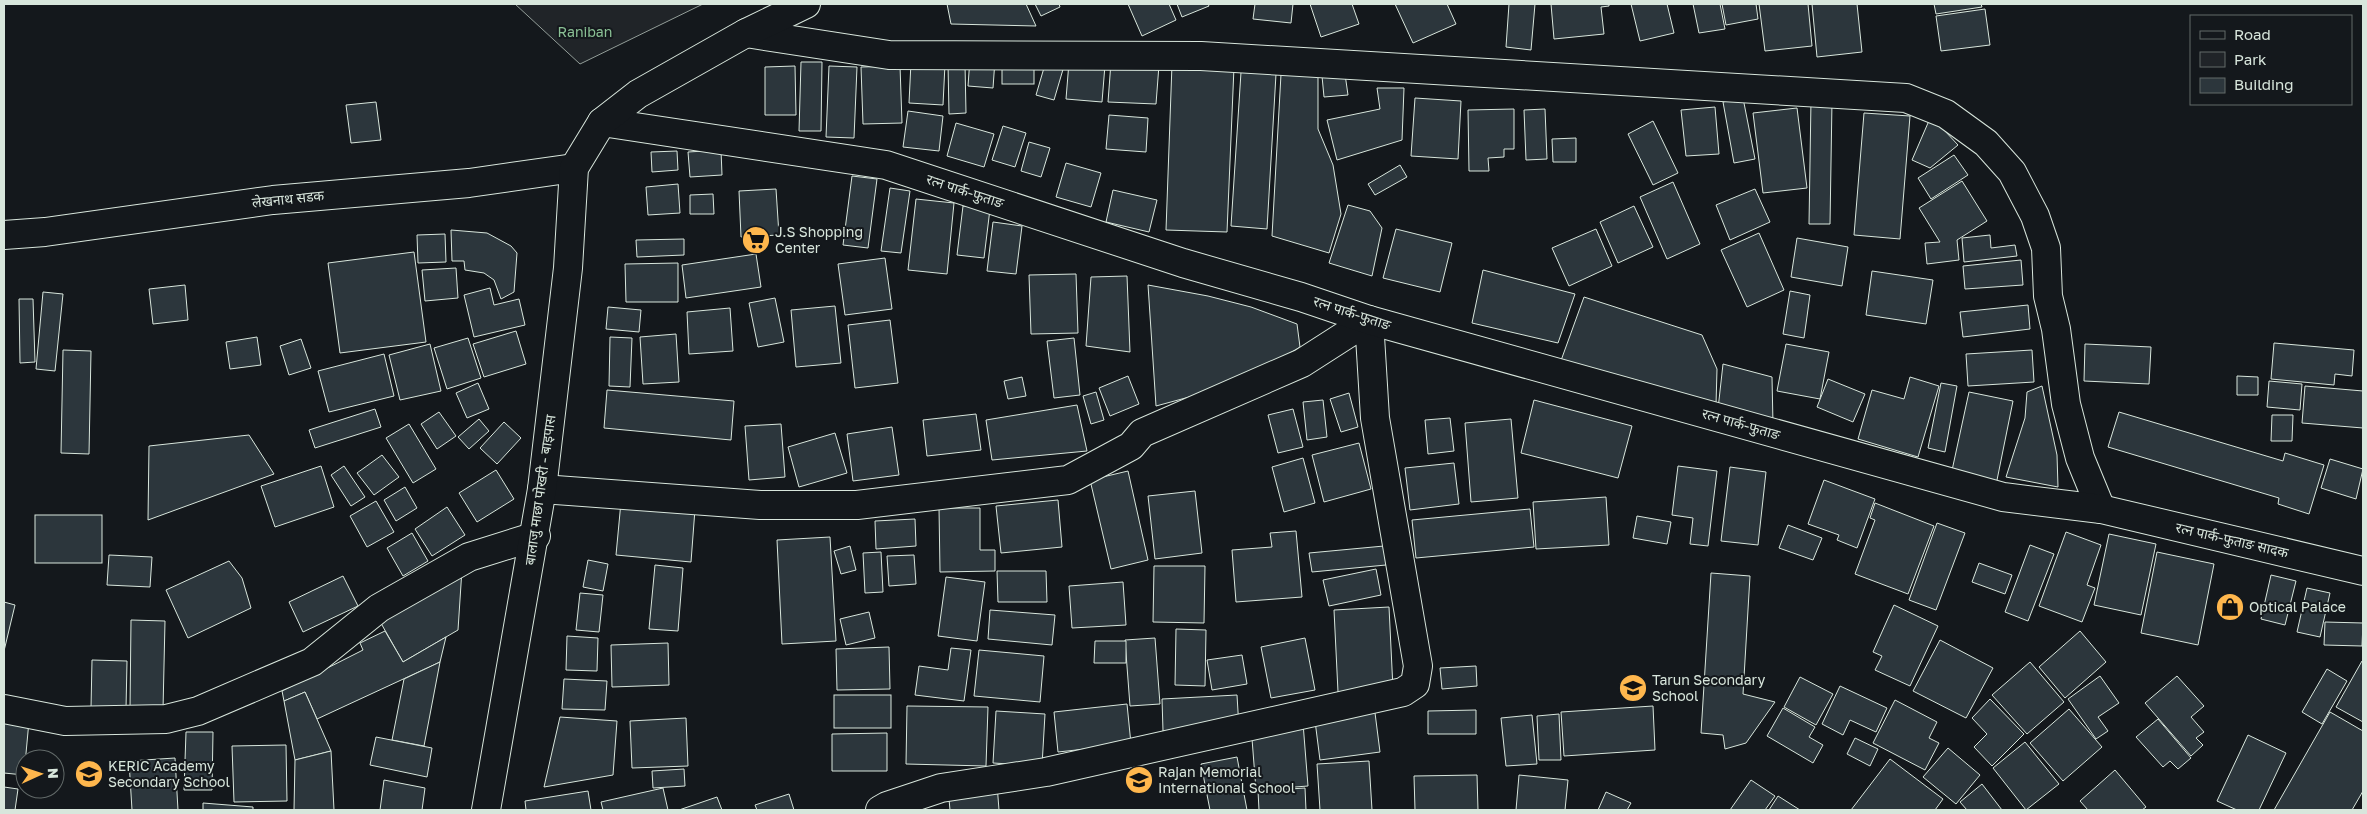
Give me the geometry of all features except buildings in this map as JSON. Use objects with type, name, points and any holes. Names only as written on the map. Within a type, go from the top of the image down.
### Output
[{"type":"street","points":[[574,168],[602,122],[638,94],[746,33],[806,4]]},
{"type":"street","points":[[746,33],[889,55],[1201,56],[1906,98],[1946,114],[1986,143],[2012,172],[2035,216],[2046,248],[2048,296],[2056,329],[2066,404],[2080,458],[2101,509]]},
{"type":"street","name":"रत्न पार्क-फुताङ","points":[[602,122],[886,165],[1184,263],[1302,297],[1369,320],[2003,497],[2101,509]]},
{"type":"street","name":"लेखनाथ सडक","points":[[4,235],[45,232],[273,200],[469,183],[574,168]]},
{"type":"street","name":"बालाजु माछा पोखरी - बाइपास","points":[[486,810],[536,536],[568,268],[574,168]]},
{"type":"street","points":[[542,489],[760,505],[857,505],[1068,480],[1131,446],[1142,433],[1302,363],[1369,320],[1375,418],[1418,666],[1415,684],[1403,692],[1046,772],[941,788],[880,810]]},
{"type":"street","name":"रत्न पार्क-फुताङ सादक","points":[[2101,509],[2363,572]]},
{"type":"street","points":[[4,709],[65,721],[166,718],[198,712],[312,662],[379,608],[469,557],[536,536]]},
{"type":"green space","name":"Raniban","points":[[515,4],[703,4],[580,64]]},
{"type":"place","name":"J.S Shopping Center","points":[[756,240]]},
{"type":"place","name":"Optical Palace","points":[[2230,607]]},
{"type":"place","name":"Tarun Secondary School","points":[[1633,688]]},
{"type":"place","name":"KERIC Academy Secondary School","points":[[89,774]]},
{"type":"place","name":"Rajan Memorial International School","points":[[1139,780]]}]
